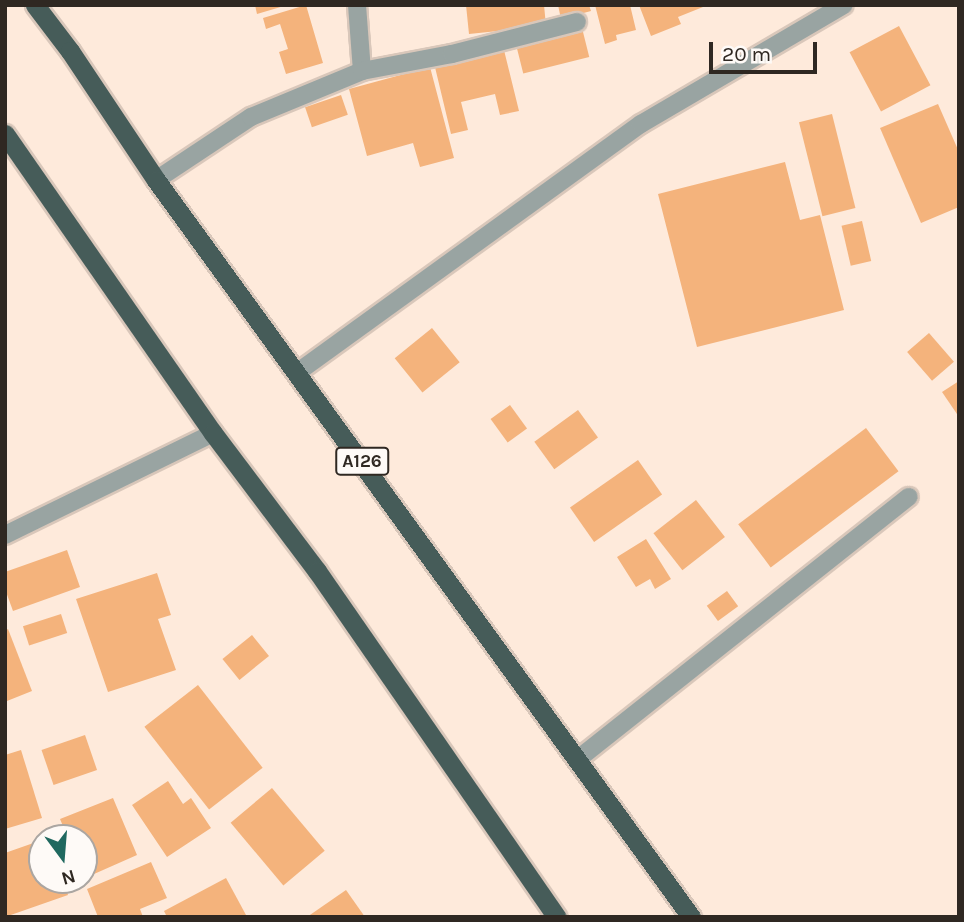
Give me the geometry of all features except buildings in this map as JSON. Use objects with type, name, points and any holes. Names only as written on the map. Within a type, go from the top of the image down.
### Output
[{"type":"highway","name":"A126","points":[[35,5],[70,51],[156,180],[298,372],[691,917]]},
{"type":"highway","points":[[5,134],[213,433],[317,571],[557,917]]},
{"type":"street","points":[[357,5],[362,71]]},
{"type":"street","points":[[298,372],[641,124],[844,5]]},
{"type":"street","points":[[156,180],[251,117],[362,71],[452,54],[577,22]]},
{"type":"street","points":[[5,535],[213,433]]},
{"type":"street","points":[[578,759],[909,497]]}]
